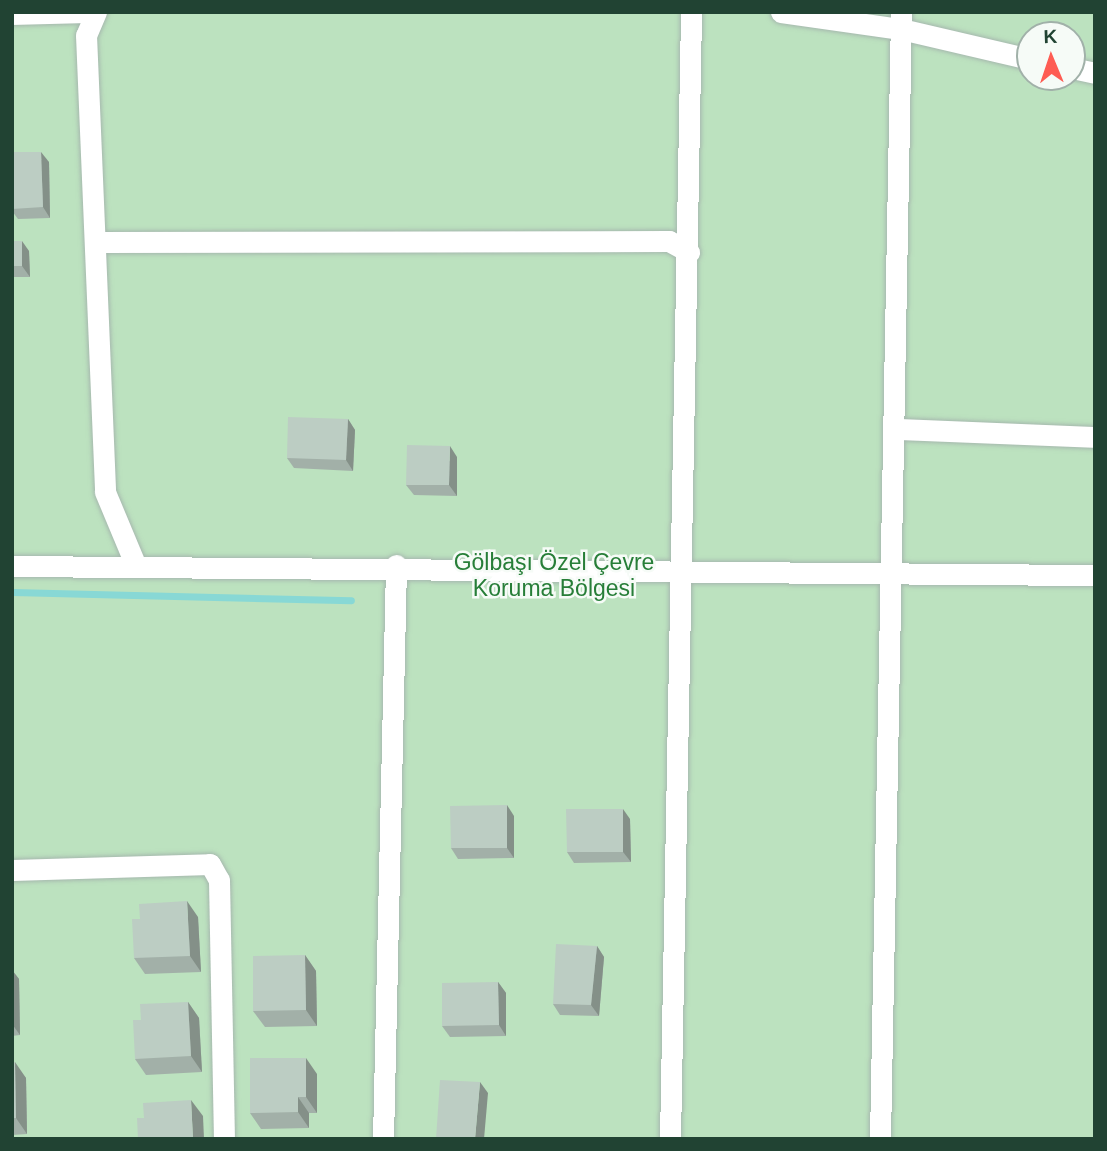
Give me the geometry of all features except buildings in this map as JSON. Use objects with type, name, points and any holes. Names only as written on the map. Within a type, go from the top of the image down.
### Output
[{"type":"street","points":[[12,14],[86,12]]},
{"type":"street","points":[[96,12],[86,35],[105,492],[136,566]]},
{"type":"street","points":[[670,1139],[685,570],[691,12]]},
{"type":"street","points":[[781,12],[901,21],[1016,55]]},
{"type":"street","points":[[880,1139],[895,570],[901,21]]},
{"type":"street","points":[[95,242],[669,241],[689,252]]},
{"type":"street","points":[[897,429],[1095,437]]},
{"type":"street","points":[[383,1139],[396,565]]},
{"type":"street","points":[[12,566],[396,565],[685,570],[895,570],[1095,575]]},
{"type":"street","points":[[12,870],[209,864],[219,880],[224,1139]]},
{"type":"green space","name":"Gölbaşı Özel Çevre Koruma Bölgesi","points":[[12,12],[1095,12],[1095,1139],[12,1139]]},
{"type":"waterway","points":[[12,592],[351,600]]}]
